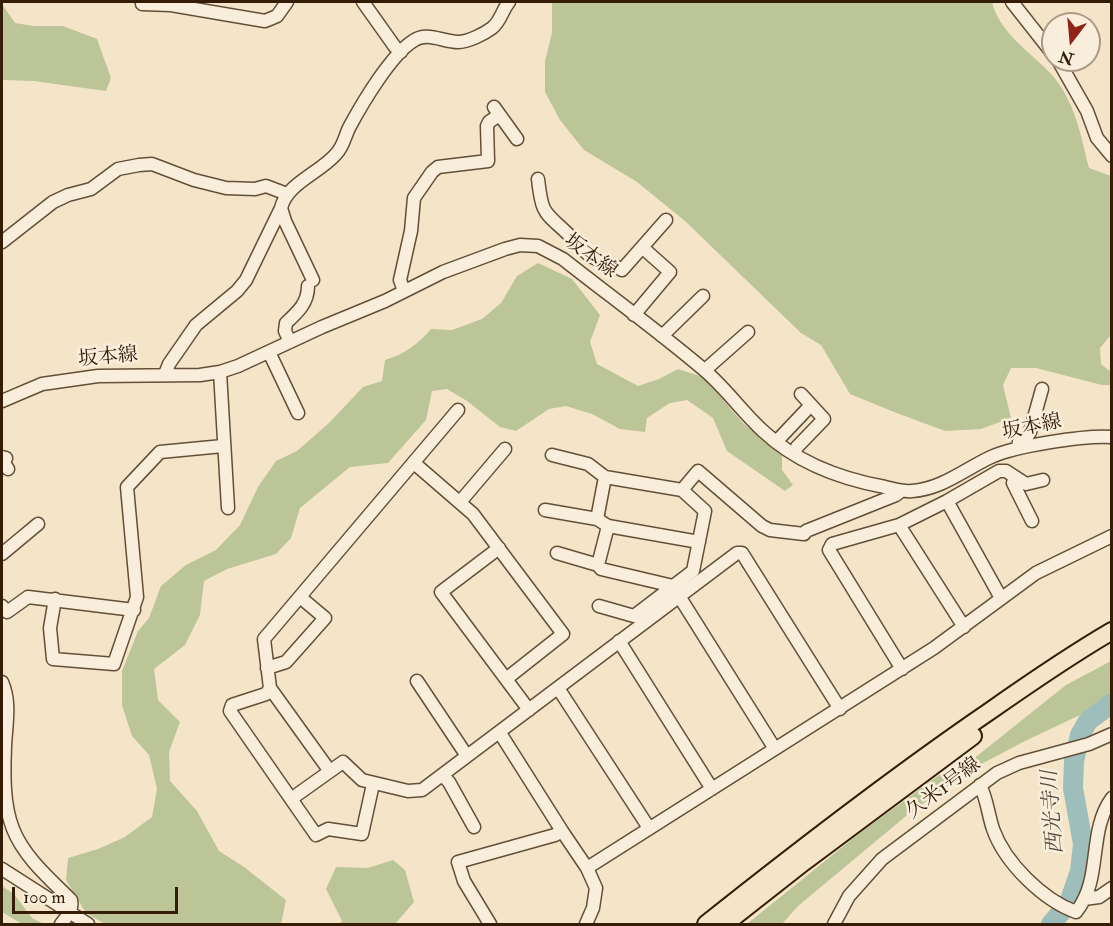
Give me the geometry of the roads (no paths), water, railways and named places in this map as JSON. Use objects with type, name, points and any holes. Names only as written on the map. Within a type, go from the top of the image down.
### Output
[{"type":"highway","points":[[706,924],[796,852],[934,749],[1075,652],[1112,631]]},
{"type":"highway","points":[[725,924],[938,761],[1080,662],[1112,644]]},
{"type":"street","points":[[142,4],[171,5],[265,21],[277,16],[287,2]]},
{"type":"street","points":[[363,2],[401,52]]},
{"type":"street","points":[[165,374],[169,364],[196,326],[237,291],[246,280],[287,194],[336,155],[343,145],[352,122],[391,63],[401,52],[413,40],[423,36],[457,42],[469,40],[491,28],[509,2]]},
{"type":"street","points":[[1012,2],[1041,39]]},
{"type":"street","points":[[1065,72],[1086,111],[1097,138],[1112,156]]},
{"type":"street","points":[[404,291],[400,280],[411,231],[414,198],[432,172],[438,167],[488,161],[487,126],[497,111],[517,139]]},
{"type":"street","points":[[2,242],[53,202],[91,189],[118,169],[139,165],[152,164],[194,180],[226,188],[255,189],[266,186],[287,194]]},
{"type":"street","points":[[538,180],[540,201],[550,220],[589,256],[613,263],[622,270],[666,220]]},
{"type":"street","points":[[281,208],[311,283],[302,309],[286,323],[285,331],[290,342]]},
{"type":"street","name":"坂本線","points":[[2,401],[42,384],[98,376],[200,375],[220,372],[238,366],[443,272],[520,245],[538,246],[563,259],[705,370],[776,442],[794,454],[838,476],[860,483],[913,491],[933,487],[991,457],[1018,448],[1079,439],[1112,437]]},
{"type":"street","points":[[634,315],[670,272],[643,248]]},
{"type":"street","points":[[662,336],[703,296]]},
{"type":"street","points":[[705,370],[748,332]]},
{"type":"street","points":[[269,352],[298,413]]},
{"type":"street","points":[[220,372],[228,508]]},
{"type":"street","points":[[1018,448],[1018,441],[1027,436],[1029,432],[1042,389]]},
{"type":"street","points":[[794,454],[797,447],[824,419],[801,394]]},
{"type":"street","points":[[776,442],[811,405]]},
{"type":"street","points":[[329,770],[270,688],[264,639],[458,410]]},
{"type":"street","points":[[55,599],[50,628],[53,659],[114,664],[137,597],[127,487],[160,452],[223,446]]},
{"type":"street","points":[[460,502],[505,449]]},
{"type":"street","points":[[291,799],[343,762],[362,780],[408,791],[422,790],[619,642],[676,591],[693,571],[705,511],[682,490],[604,477],[588,464],[552,455]]},
{"type":"street","points":[[2,457],[6,458],[4,463],[8,469]]},
{"type":"street","points":[[414,464],[473,514],[563,634],[506,679]]},
{"type":"street","points":[[682,490],[698,471],[762,526],[770,530],[804,534],[896,495],[901,490]]},
{"type":"street","points":[[902,669],[829,550],[832,544],[899,525],[999,471],[1006,471],[1026,484],[1043,480]]},
{"type":"street","points":[[597,519],[604,477]]},
{"type":"street","points":[[1016,477],[1013,483],[1032,521]]},
{"type":"street","points":[[947,501],[1001,598]]},
{"type":"street","points":[[545,510],[597,519],[608,526],[699,542]]},
{"type":"street","points":[[2,554],[38,524]]},
{"type":"street","points":[[899,525],[964,627]]},
{"type":"street","points":[[598,565],[608,526]]},
{"type":"street","points":[[587,868],[902,669],[991,608],[1036,573],[1112,536]]},
{"type":"street","points":[[499,548],[441,592],[529,710]]},
{"type":"street","points":[[599,606],[634,616],[737,553],[742,553],[840,709]]},
{"type":"street","points":[[557,554],[676,591],[775,749]]},
{"type":"street","points":[[2,606],[7,612],[28,597],[134,610]]},
{"type":"street","points":[[267,668],[286,662],[325,618],[300,597]]},
{"type":"street","points":[[619,642],[712,789]]},
{"type":"street","points":[[417,681],[467,756]]},
{"type":"street","points":[[2,682],[8,719],[3,764],[10,821],[14,832],[35,863],[71,900],[73,907],[71,912],[61,924]]},
{"type":"street","points":[[270,688],[266,694],[232,705],[230,711],[316,835],[328,829],[362,834],[374,784]]},
{"type":"street","points":[[558,688],[649,828]]},
{"type":"street","points":[[500,733],[587,868],[596,888],[596,896],[586,924]]},
{"type":"street","name":"久米1号線","points":[[834,924],[849,897],[882,859],[997,773],[1019,764],[1089,744],[1112,734]]},
{"type":"street","points":[[442,775],[449,782],[474,827]]},
{"type":"street","points":[[980,785],[994,831],[1009,858],[1032,884],[1059,904],[1076,912],[1084,899],[1093,870],[1099,821],[1112,798]]},
{"type":"street","points":[[490,924],[464,881],[458,862],[555,835],[562,831]]},
{"type":"street","points":[[2,869],[88,924]]},
{"type":"street","points":[[1084,899],[1099,897],[1112,888]]},
{"type":"waterway","name":"西光寺川","points":[[1051,924],[1069,903],[1080,871],[1083,844],[1073,788],[1074,761],[1080,735],[1088,721],[1112,703]]}]
